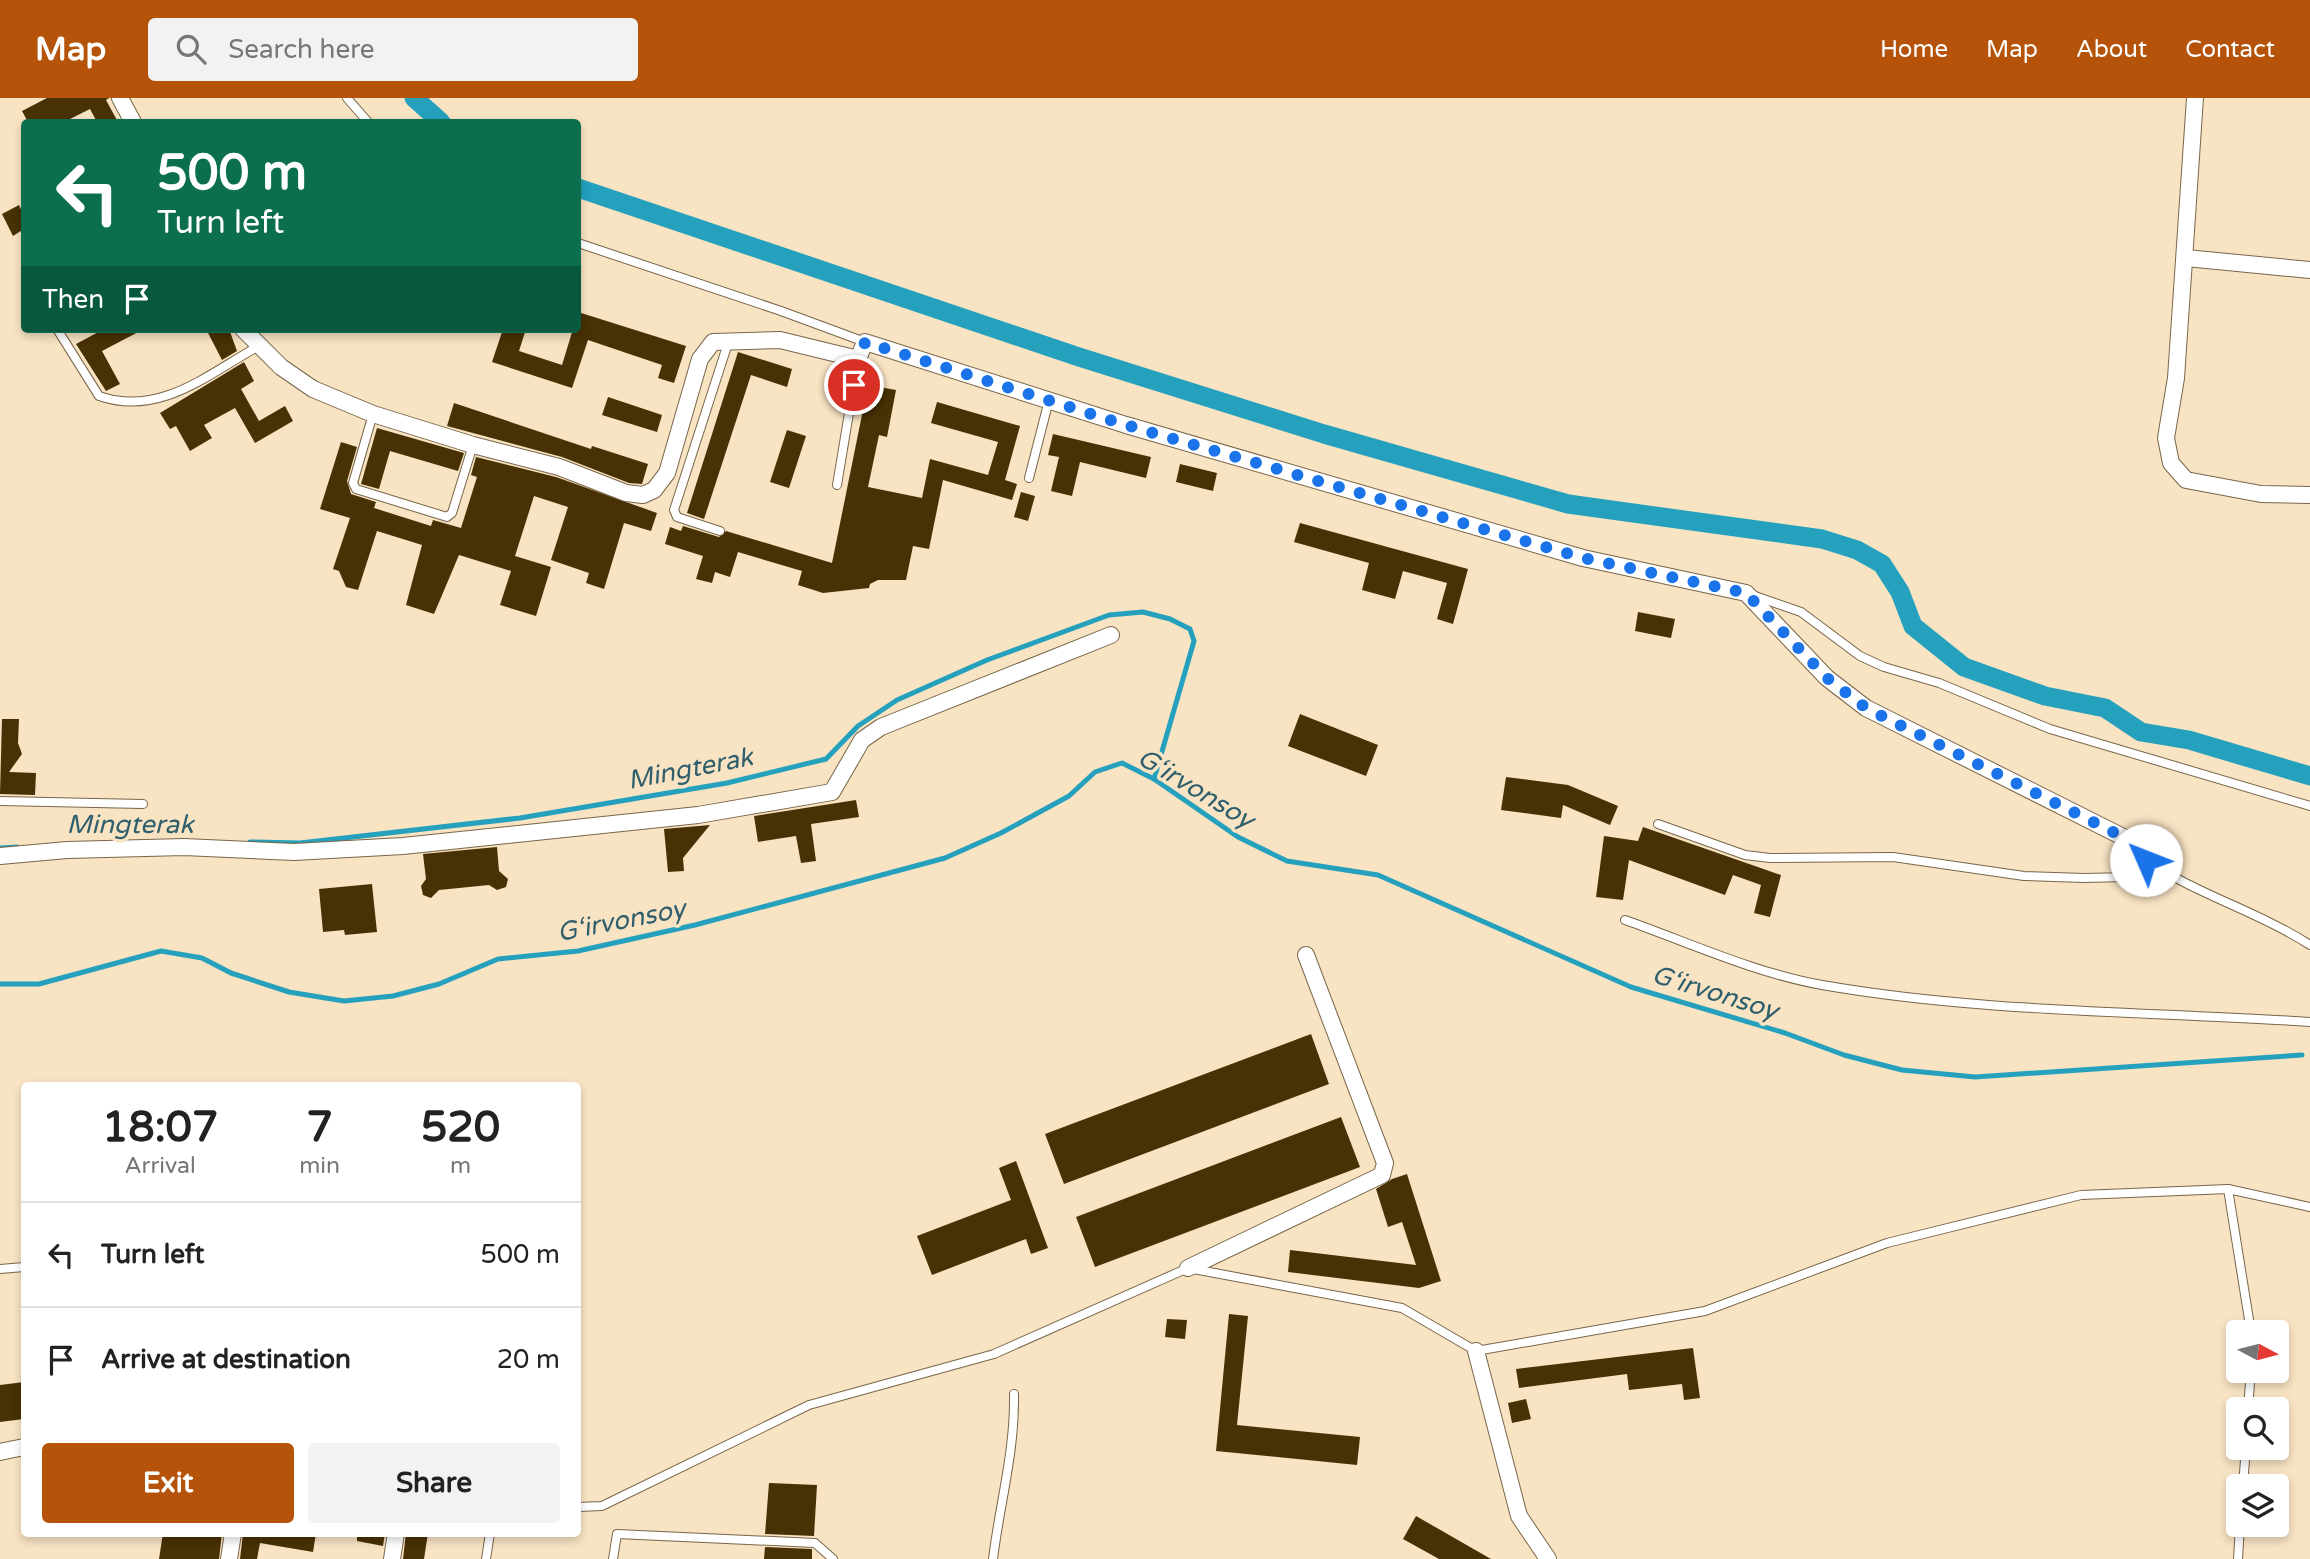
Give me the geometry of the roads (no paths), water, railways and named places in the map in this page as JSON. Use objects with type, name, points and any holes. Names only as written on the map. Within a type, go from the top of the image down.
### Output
[{"type":"street","points":[[120,98],[131,119]]},
{"type":"street","points":[[2195,98],[2176,378],[2166,438],[2171,463],[2186,480],[2261,494],[2310,495]]},
{"type":"street","points":[[2186,258],[2310,270]]},
{"type":"street","points":[[246,333],[257,347],[281,368],[313,389],[373,414],[473,445],[559,467],[626,493],[643,495],[654,490],[667,473],[700,359],[713,342],[780,340],[858,359],[865,342],[1049,400],[1583,558],[1746,593],[1827,678],[1866,708],[2137,844],[2146,860]]},
{"type":"street","points":[[0,856],[67,850],[184,847],[294,852],[403,846],[698,815],[832,792],[862,740],[881,727],[1111,635]]},
{"type":"street","points":[[1188,1268],[1382,1175],[1385,1163],[1306,955]]},
{"type":"street","points":[[1476,1350],[1519,1516],[1548,1559]]},
{"type":"street","points":[[0,1452],[21,1448]]},
{"type":"street","points":[[229,1559],[232,1537]]},
{"type":"street","points":[[392,1559],[395,1537]]},
{"type":"lane","points":[[347,98],[365,119]]},
{"type":"lane","points":[[581,244],[781,310],[865,342]]},
{"type":"lane","points":[[60,333],[99,396],[137,404],[160,401],[257,347]]},
{"type":"lane","points":[[720,531],[677,517],[674,510],[729,341]]},
{"type":"lane","points":[[837,485],[858,359]]},
{"type":"lane","points":[[1028,478],[1049,400]]},
{"type":"lane","points":[[373,414],[353,483],[356,489],[447,517],[452,513],[473,445]]},
{"type":"lane","points":[[1746,593],[1801,612],[1860,656],[1884,667],[1939,683],[2050,729],[2310,806]]},
{"type":"lane","points":[[0,801],[144,804]]},
{"type":"lane","points":[[1658,824],[1712,845],[1770,858],[1893,857],[2024,876],[2084,878],[2127,877],[2137,873],[2146,860],[2184,884],[2258,915],[2310,945]]},
{"type":"lane","points":[[1625,920],[1772,973],[1834,986],[1934,1000],[2109,1014],[2310,1022]]},
{"type":"lane","points":[[581,1507],[602,1506],[809,1405],[994,1354],[1188,1268],[1402,1308],[1476,1350],[1706,1311],[1887,1243],[2081,1195],[2228,1189],[2310,1207]]},
{"type":"lane","points":[[2228,1189],[2249,1320]]},
{"type":"lane","points":[[0,1269],[21,1267]]},
{"type":"lane","points":[[993,1559],[1007,1490],[1015,1428],[1014,1394]]},
{"type":"lane","points":[[614,1559],[617,1534],[815,1543],[825,1555],[833,1559]]},
{"type":"lane","points":[[485,1559],[489,1537]]},
{"type":"lane","points":[[2238,1559],[2239,1537]]},
{"type":"waterway","points":[[414,98],[438,119]]},
{"type":"waterway","points":[[581,189],[1079,357],[1324,434],[1568,504],[1822,539],[1857,550],[1882,564],[1900,592],[1913,626],[1964,667],[2045,696],[2105,708],[2141,732],[2189,740],[2310,776]]},
{"type":"waterway","name":"Mingterak","points":[[250,842],[300,843],[520,818],[727,783],[826,759],[858,726],[897,700],[987,660],[1109,615],[1143,612],[1170,619],[1190,629],[1194,641],[1154,779]]},
{"type":"waterway","name":"G‘irvonsoy","points":[[0,984],[39,984],[161,951],[202,958],[231,973],[289,992],[344,1001],[393,996],[439,984],[498,959],[578,951],[695,925],[945,858],[1001,833],[1069,796],[1095,772],[1122,763],[1154,779],[1238,837],[1287,861],[1378,875],[1631,987],[1785,1033],[1844,1055],[1902,1070],[1975,1077],[2302,1055]]},
{"type":"waterway","name":"Mingterak","points":[[0,848],[17,847]]}]
